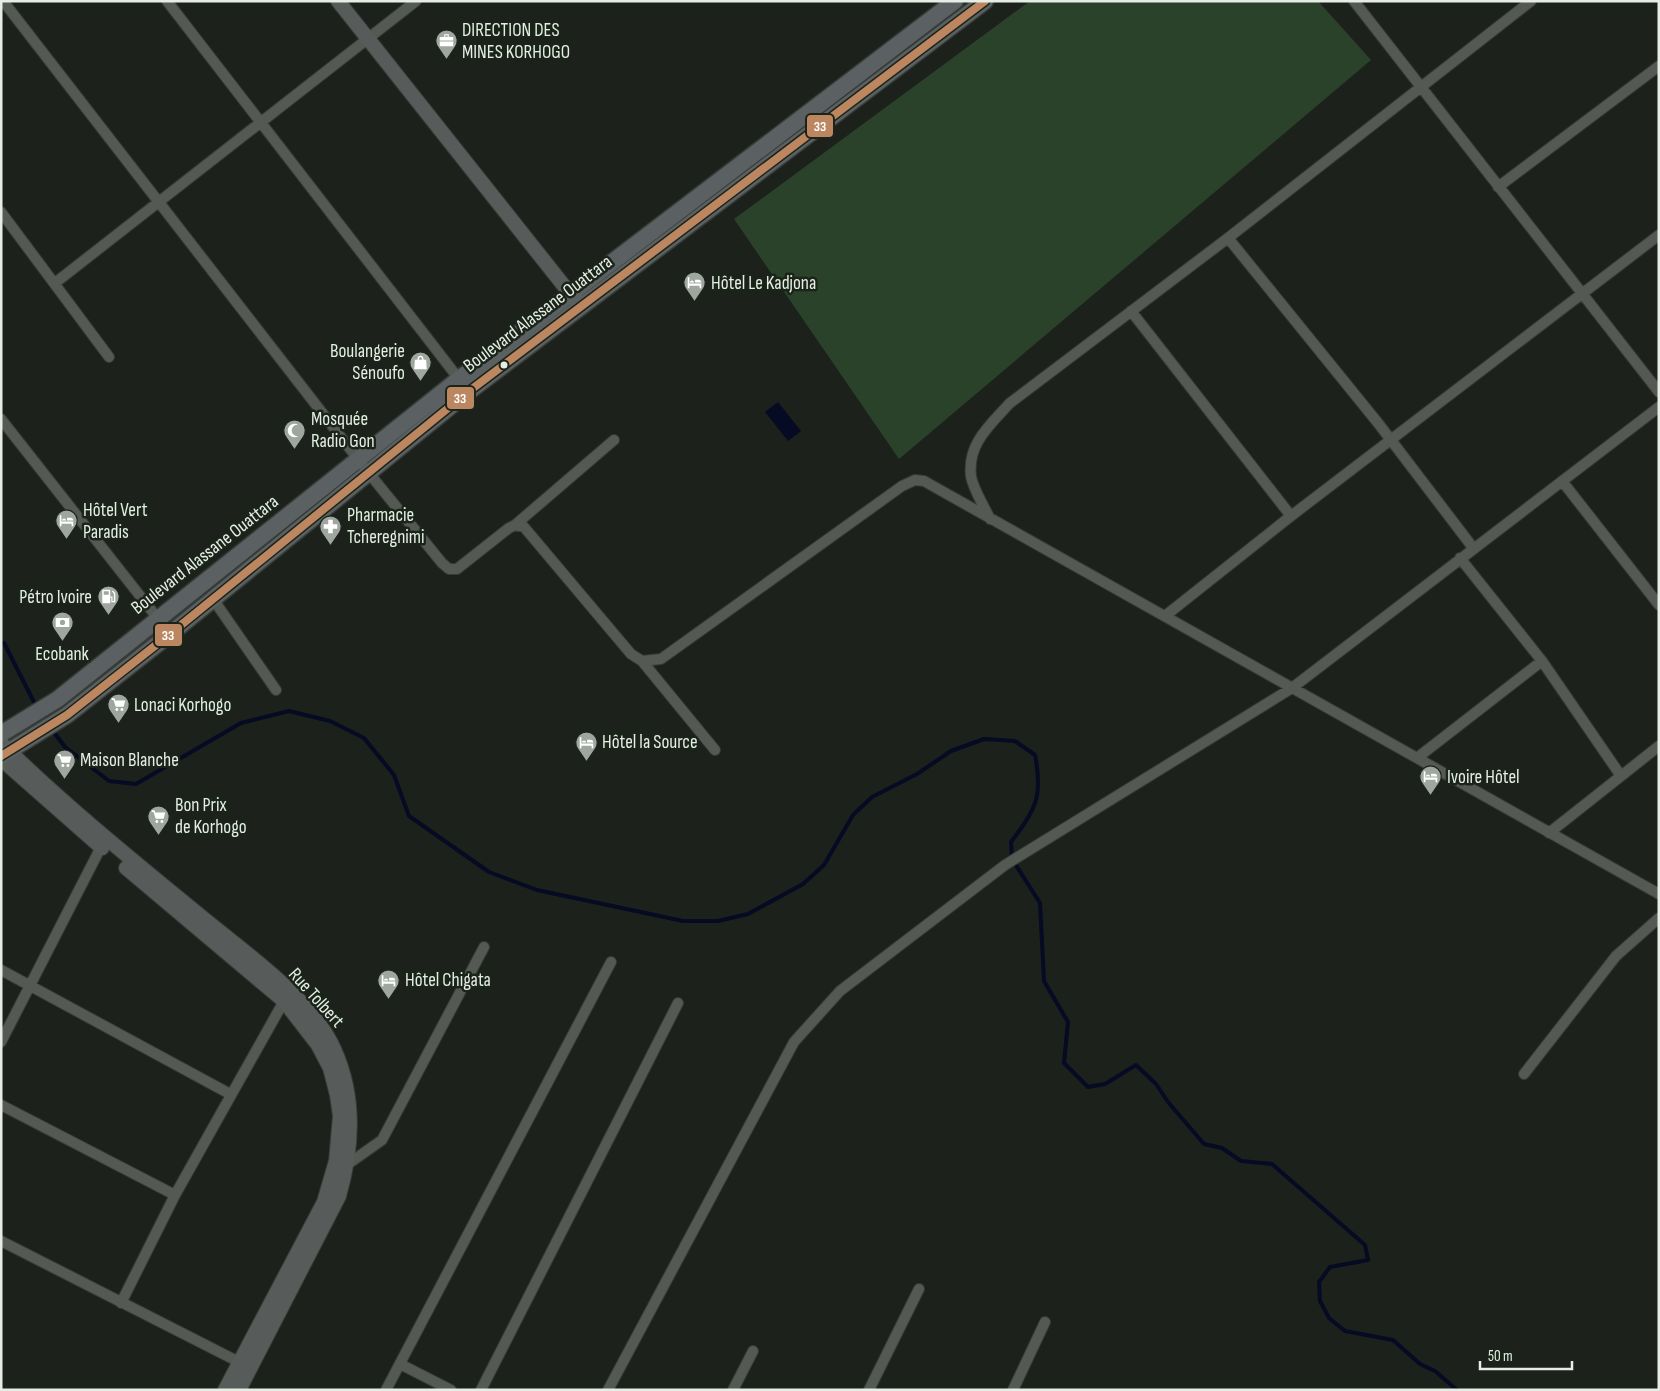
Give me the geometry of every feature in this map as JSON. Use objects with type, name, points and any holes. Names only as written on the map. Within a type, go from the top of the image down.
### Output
[{"type":"main road","name":"Boulevard Alassane Ouattara","points":[[8,730],[58,699],[156,619],[363,466],[464,386],[570,293],[955,1]]},
{"type":"main road","name":"Boulevard Alassane Ouattara","points":[[464,386],[581,307],[985,1]]},
{"type":"main road","points":[[778,135],[789,149]]},
{"type":"main road","name":"Boulevard Alassane Ouattara","points":[[7,751],[67,715],[170,634],[213,599],[363,466]]},
{"type":"street","points":[[3,1],[160,200],[363,466],[449,569],[457,569],[465,564],[515,525],[614,440]]},
{"type":"street","points":[[167,1],[464,386]]},
{"type":"street","points":[[338,1],[581,307]]},
{"type":"street","points":[[55,283],[416,1]]},
{"type":"street","points":[[1354,1],[1423,87],[1498,187],[1659,392]]},
{"type":"street","points":[[990,519],[971,477],[971,453],[980,435],[1010,403],[1228,238],[1531,1]]},
{"type":"street","points":[[1498,187],[1659,66]]},
{"type":"street","points":[[1,212],[109,357]]},
{"type":"street","points":[[1165,616],[1290,516],[1659,235]]},
{"type":"street","points":[[1228,238],[1390,440],[1474,549]]},
{"type":"street","points":[[1131,311],[1290,516]]},
{"type":"street","points":[[608,1390],[794,1042],[840,991],[1005,865],[1292,688],[1659,407]]},
{"type":"street","points":[[1,419],[156,619],[170,634]]},
{"type":"street","points":[[642,661],[661,659],[902,486],[915,480],[924,481],[1659,894]]},
{"type":"street","points":[[1562,481],[1659,605]]},
{"type":"street","points":[[515,525],[524,527],[631,654],[642,661],[715,750]]},
{"type":"street","points":[[1460,558],[1542,661],[1621,776]]},
{"type":"street","points":[[213,599],[276,690]]},
{"type":"street","points":[[1417,758],[1542,661]]},
{"type":"street","points":[[1549,833],[1659,746]]},
{"type":"street","name":"Rue Tolbert","points":[[7,751],[101,847],[284,1001],[311,1033],[330,1068],[340,1116],[336,1161],[324,1202],[225,1390]]},
{"type":"street","name":"Rue Tolbert","points":[[7,751],[103,837],[292,993],[308,1011],[334,1047],[346,1086],[351,1116],[348,1164],[335,1207],[239,1390]]},
{"type":"street","points":[[1,1042],[101,847]]},
{"type":"street","points":[[1524,1074],[1616,956],[1659,918]]},
{"type":"street","points":[[348,1164],[382,1140],[484,947]]},
{"type":"street","points":[[386,1390],[611,962]]},
{"type":"street","points":[[1,970],[230,1094]]},
{"type":"street","points":[[121,1303],[175,1195],[230,1094],[284,1001]]},
{"type":"street","points":[[481,1390],[678,1003]]},
{"type":"street","points":[[1,1105],[175,1195]]},
{"type":"street","points":[[1,1240],[239,1362]]},
{"type":"street","points":[[869,1390],[919,1289]]},
{"type":"street","points":[[1013,1390],[1046,1322]]},
{"type":"street","points":[[734,1390],[753,1351]]},
{"type":"street","points":[[400,1364],[451,1390]]},
{"type":"green space","points":[[1030,1],[1318,1],[1371,60],[899,459],[734,219]]},
{"type":"water","points":[[778,402],[801,431],[788,441],[765,412]]},
{"type":"waterway","points":[[1,643],[4,643],[37,708]]},
{"type":"waterway","points":[[52,730],[65,747],[109,781],[136,784],[241,723],[289,711],[330,721],[364,738],[394,775],[409,816],[489,872],[537,890],[683,921],[718,921],[748,914],[803,884],[824,865],[853,815],[872,797],[917,774],[951,751],[984,739],[1015,741],[1035,755],[1038,792],[1032,811],[1011,842],[1012,859],[1040,903],[1044,981],[1068,1022],[1064,1063],[1088,1087],[1105,1084],[1136,1065],[1156,1084],[1168,1102],[1204,1144],[1222,1148],[1241,1161],[1272,1164],[1365,1245],[1368,1260],[1330,1267],[1319,1282],[1320,1301],[1329,1318],[1345,1331],[1393,1340],[1420,1364],[1435,1371],[1457,1390]]},
{"type":"transit line","name":"33","points":[[1,756],[67,715],[170,634],[468,392],[985,1]]},
{"type":"place","name":"DIRECTION DES MINES KORHOGO","points":[[446,60]]},
{"type":"place","name":"Hôtel Le Kadjona","points":[[695,302]]},
{"type":"place","name":"Boulangerie Sénoufo","points":[[421,381]]},
{"type":"place","name":"Mosquée Radio Gon","points":[[295,449]]},
{"type":"place","name":"Hôtel Vert Paradis","points":[[67,540]]},
{"type":"place","name":"Pharmacie Tcheregnimi","points":[[331,545]]},
{"type":"place","name":"Pétro Ivoire","points":[[108,616]]},
{"type":"place","name":"Ecobank","points":[[62,642]]},
{"type":"place","name":"Lonaci Korhogo","points":[[118,724]]},
{"type":"place","name":"Hôtel la Source","points":[[586,761]]},
{"type":"place","name":"Maison Blanche","points":[[64,779]]},
{"type":"place","name":"Ivoire Hôtel","points":[[1431,796]]},
{"type":"place","name":"Bon Prix de Korhogo","points":[[159,835]]},
{"type":"place","name":"Hôtel Chigata","points":[[389,999]]}]
